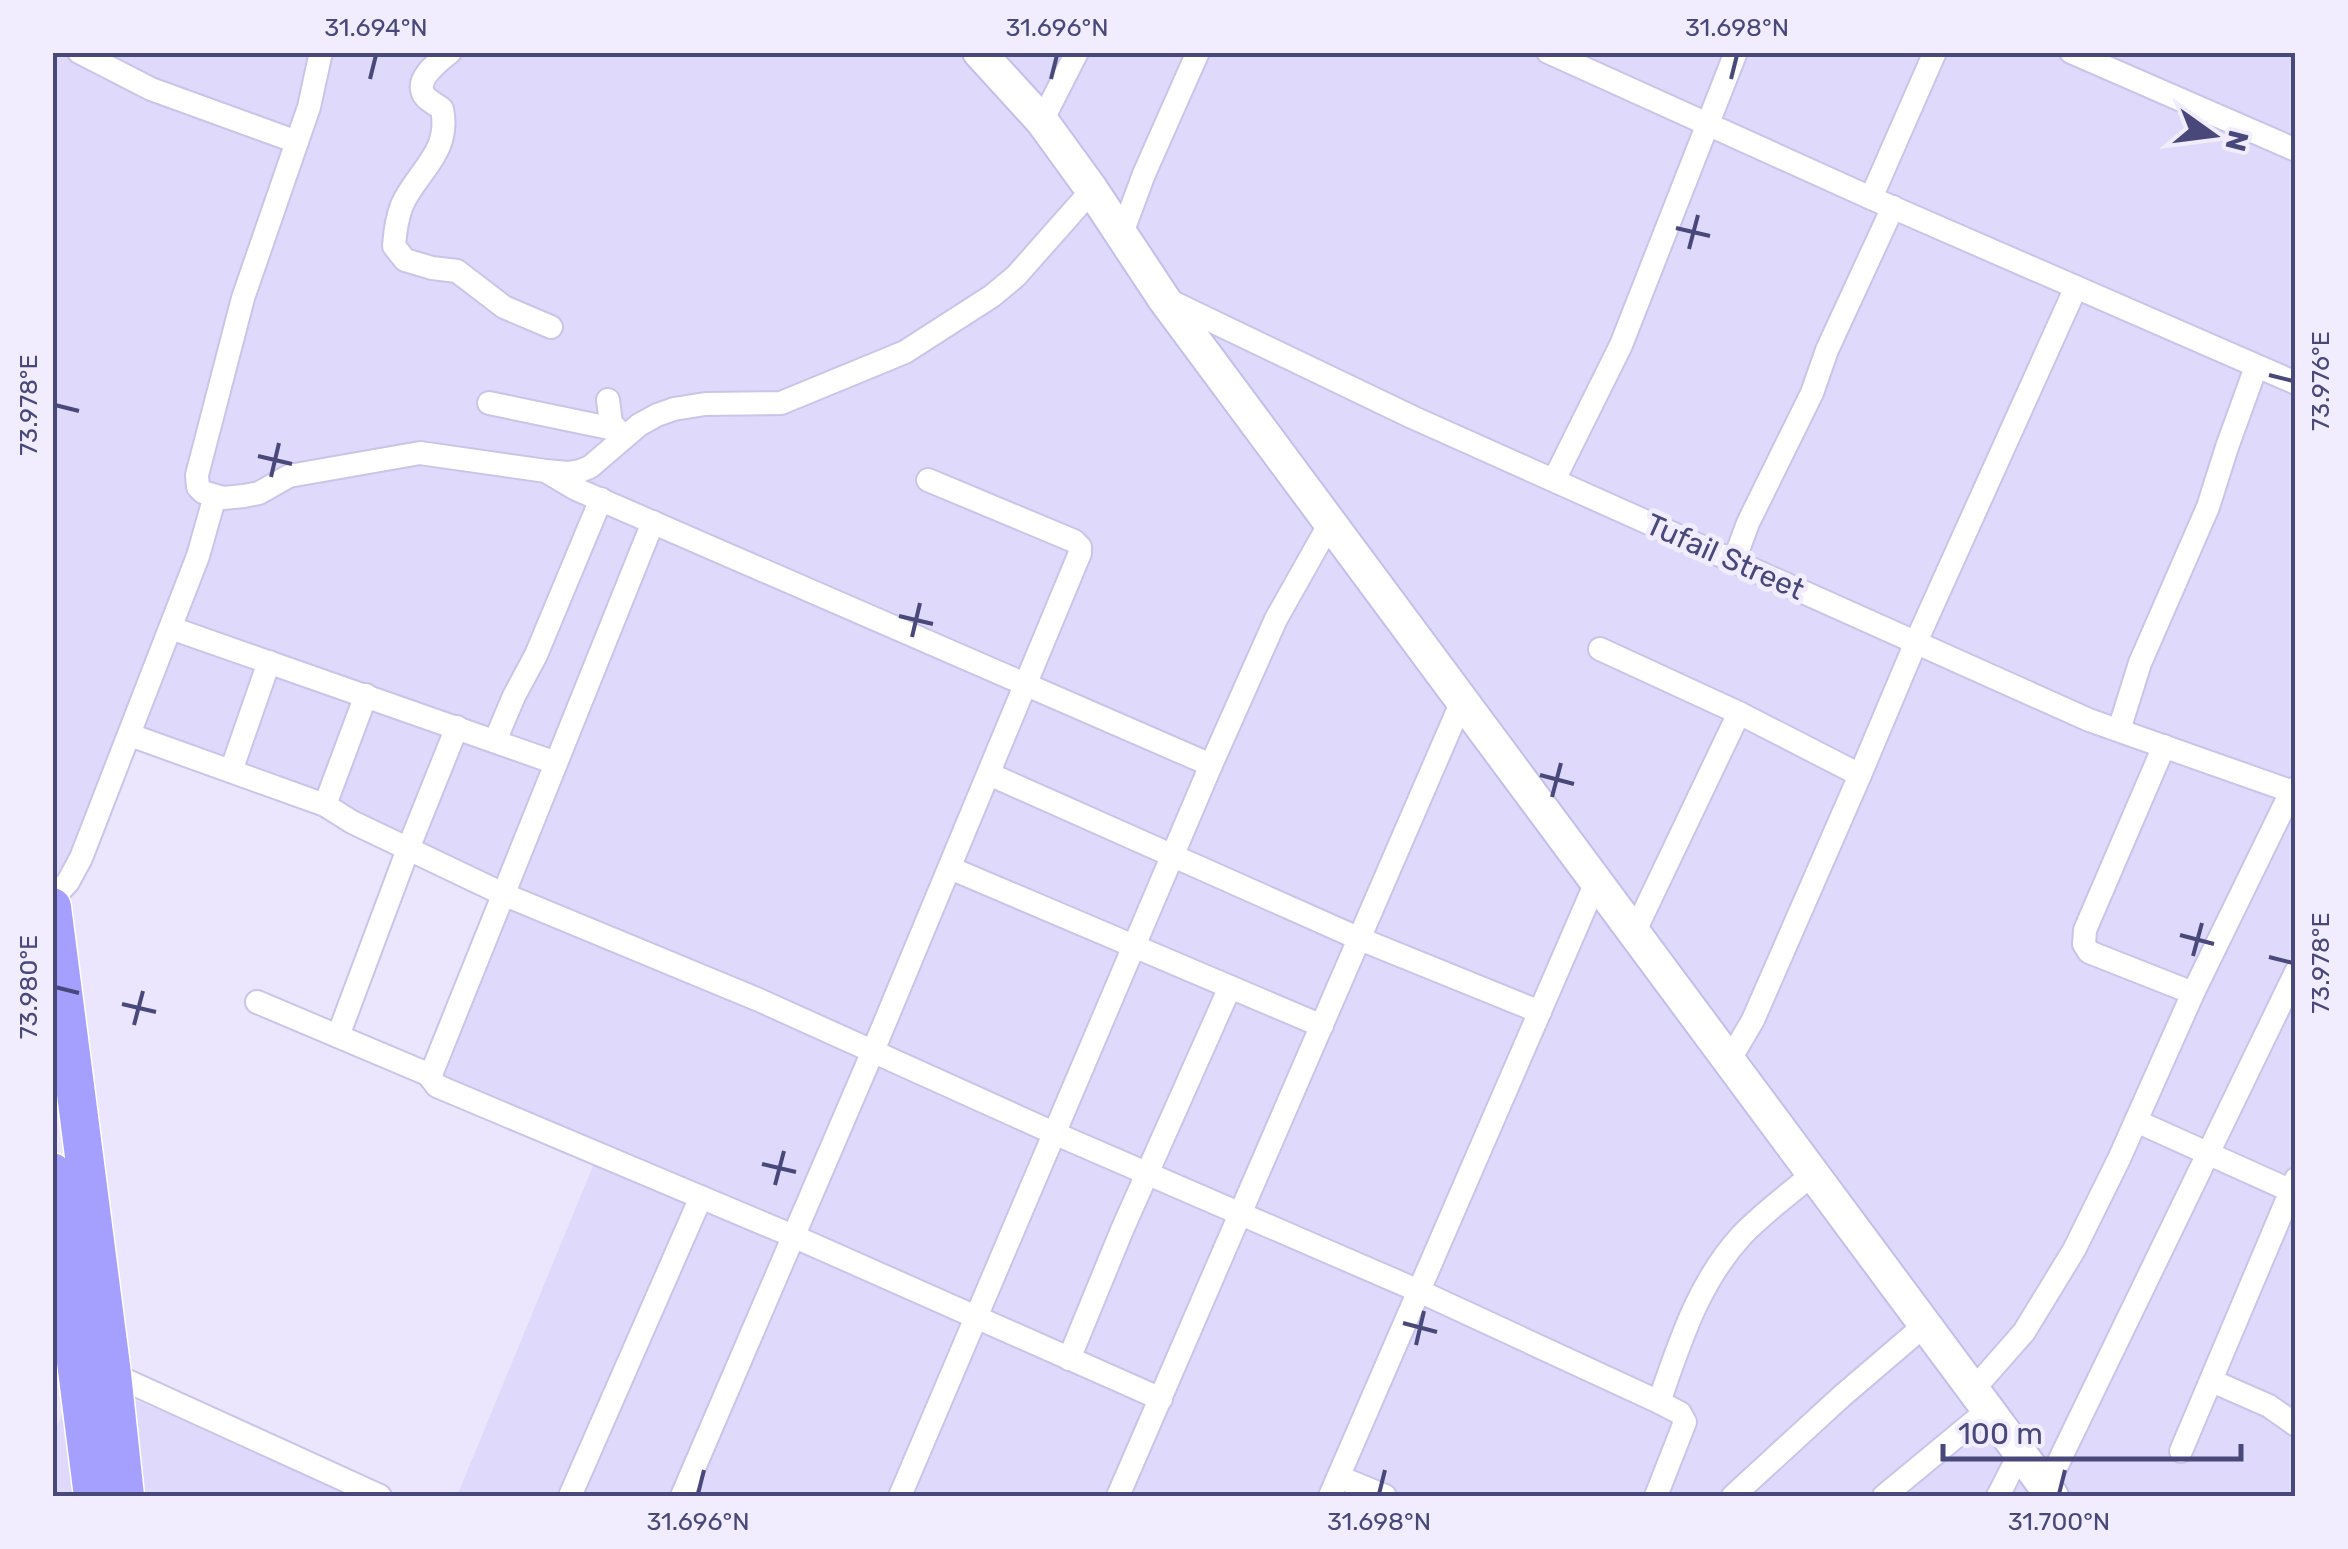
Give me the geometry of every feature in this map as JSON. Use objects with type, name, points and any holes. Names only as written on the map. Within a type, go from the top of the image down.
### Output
[{"type":"highway","points":[[52,907],[95,1376],[93,1496]]},
{"type":"highway","points":[[52,1172],[125,1496]]},
{"type":"main road","points":[[979,52],[1042,122],[1164,298],[2049,1492]]},
{"type":"street","points":[[79,52],[151,89],[297,142]]},
{"type":"street","points":[[321,52],[309,107],[243,298],[197,475],[198,487],[223,498],[258,493],[289,476],[420,453],[568,473],[590,467],[620,433],[674,409],[705,404],[781,403],[905,352],[992,296],[1016,276],[1092,190]]},
{"type":"street","points":[[450,52],[422,82],[425,96],[442,109],[444,125],[436,155],[402,207],[394,246],[406,260],[457,271],[504,307],[551,327]]},
{"type":"street","points":[[1042,122],[1078,52]]},
{"type":"street","points":[[1121,236],[1198,52]]},
{"type":"street","points":[[1548,52],[2296,384]]},
{"type":"street","points":[[1554,480],[1620,345],[1736,52]]},
{"type":"street","points":[[1734,561],[1812,393],[1935,52]]},
{"type":"street","points":[[2071,52],[2296,150]]},
{"type":"street","points":[[1728,1060],[1753,1020],[1916,642],[2076,288]]},
{"type":"street","name":"Tufail Street","points":[[1164,298],[1412,417],[2089,720],[2294,791]]},
{"type":"street","points":[[2118,730],[2140,663],[2208,507],[2256,367]]},
{"type":"street","points":[[608,400],[611,423],[620,433]]},
{"type":"street","points":[[489,404],[620,433]]},
{"type":"street","points":[[546,471],[600,500],[1211,765]]},
{"type":"street","points":[[682,1496],[1080,553],[1074,541],[928,480]]},
{"type":"street","points":[[52,899],[82,858],[198,556],[215,496]]},
{"type":"street","points":[[495,740],[536,655],[600,500]]},
{"type":"street","points":[[430,1075],[654,522]]},
{"type":"street","points":[[900,1496],[1211,765],[1276,619],[1330,523]]},
{"type":"street","points":[[171,628],[556,762]]},
{"type":"street","points":[[1600,648],[1860,774]]},
{"type":"street","points":[[231,771],[269,662]]},
{"type":"street","points":[[325,805],[366,695]]},
{"type":"street","points":[[1118,1496],[1462,701]]},
{"type":"street","points":[[1634,933],[1739,713]]},
{"type":"street","points":[[338,1036],[457,727]]},
{"type":"street","points":[[130,734],[325,805],[352,822],[503,894],[873,1050],[1419,1291],[1659,1402],[1680,1413],[1685,1422],[1656,1496]]},
{"type":"street","points":[[2164,746],[2086,930],[2084,947],[2193,994]]},
{"type":"street","points":[[989,774],[1360,938],[1540,1012]]},
{"type":"street","points":[[1884,1496],[1981,1400],[2074,1250],[2193,994],[2294,791]]},
{"type":"street","points":[[950,868],[1322,1026]]},
{"type":"street","points":[[1385,1496],[1334,1487],[1596,882]]},
{"type":"street","points":[[2049,1492],[2296,972]]},
{"type":"street","points":[[1069,1359],[1230,987]]},
{"type":"street","points":[[257,1002],[430,1075],[437,1086],[793,1236],[1161,1399]]},
{"type":"street","points":[[2136,1121],[2294,1187],[2181,1451]]},
{"type":"street","points":[[1659,1402],[1684,1328],[1720,1262],[1744,1234],[1813,1174]]},
{"type":"street","points":[[570,1496],[701,1197]]},
{"type":"street","points":[[1733,1496],[1925,1325]]},
{"type":"street","points":[[95,1376],[380,1496]]},
{"type":"street","points":[[2212,1381],[2269,1406],[2296,1424]]},
{"type":"street","points":[[1998,1496],[2020,1453]]},
{"type":"shaded area","points":[[52,53],[2295,53],[2295,1496],[457,1496],[598,1154],[435,1084],[503,894],[130,735],[68,882],[53,889]]},
{"type":"shaded area","points":[[79,1377],[371,1496],[53,1496],[53,1435]]}]
